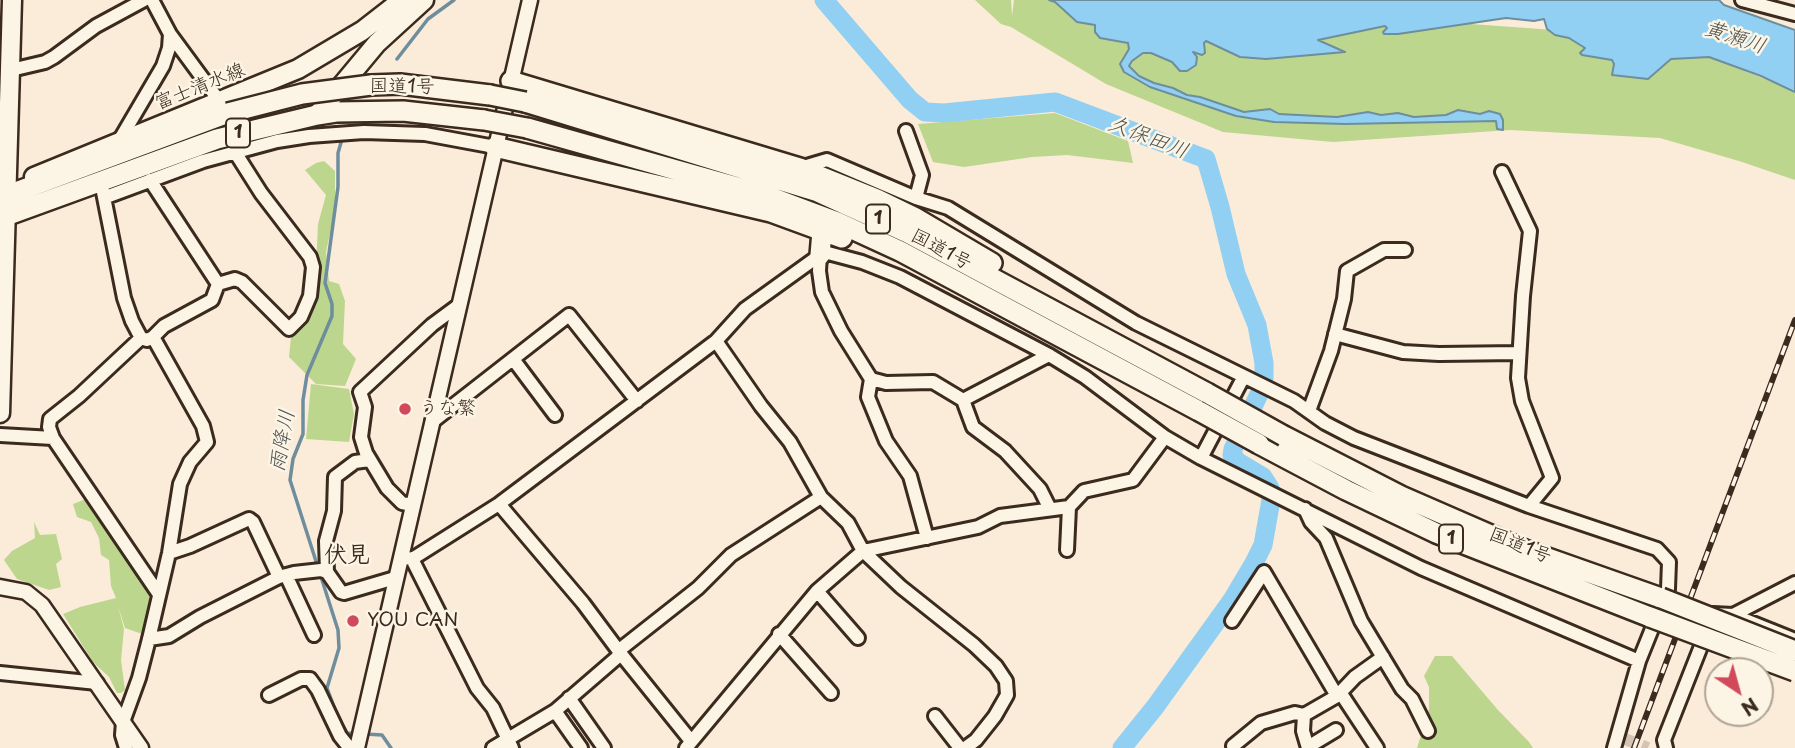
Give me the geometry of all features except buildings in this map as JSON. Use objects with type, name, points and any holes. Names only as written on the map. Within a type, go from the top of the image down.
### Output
[{"type":"highway","points":[[511,80],[800,168],[877,199],[914,217],[1040,292],[1052,310]]},
{"type":"highway","name":"国道1号","points":[[2,208],[224,107],[302,94],[400,84],[525,102],[818,192],[908,233],[1052,310],[1203,402],[1259,444],[1346,490],[1436,533],[1795,671]]},
{"type":"highway","name":"国道1号","points":[[2,208],[103,189],[217,139],[336,111],[403,111],[527,128],[789,203],[880,241],[1203,402],[1284,436],[1401,496],[1525,550],[1661,597],[1795,651]]},
{"type":"highway","points":[[495,147],[771,212],[942,273]]},
{"type":"highway","points":[[820,255],[822,231]]},
{"type":"main road","points":[[0,413],[2,208],[11,70],[12,0]]},
{"type":"main road","name":"富士清水線","points":[[2,208],[38,174],[119,141],[224,107],[327,53],[362,31],[402,0]]},
{"type":"main road","points":[[317,115],[377,43],[424,0]]},
{"type":"street","points":[[11,70],[45,62],[96,26],[144,0]]},
{"type":"street","points":[[152,0],[170,34],[224,107]]},
{"type":"street","points":[[269,695],[301,679],[310,679],[340,736],[348,746],[356,748],[395,578],[406,558],[413,505],[530,0]]},
{"type":"street","points":[[1742,0],[1795,14]]},
{"type":"street","points":[[119,141],[163,65],[170,48],[170,34]]},
{"type":"street","points":[[906,131],[922,175],[916,198]]},
{"type":"street","points":[[126,748],[122,735],[123,722],[139,678],[149,639],[169,553],[180,484],[190,462],[207,442],[207,434],[147,338],[136,332],[124,299],[103,189],[150,180],[235,152],[309,136],[364,132],[425,134],[495,147]]},
{"type":"street","points":[[218,284],[235,279],[242,282],[289,329],[297,323],[310,296],[313,267],[310,257],[261,193],[235,152]]},
{"type":"street","points":[[800,168],[827,160],[916,198],[948,208],[1136,323],[1270,390],[1354,438],[1529,506],[1657,549],[1669,562],[1668,589],[1639,661],[1619,741]]},
{"type":"street","points":[[1502,172],[1531,231],[1518,378],[1522,401],[1552,478],[1529,506]]},
{"type":"street","points":[[150,180],[218,284]]},
{"type":"street","points":[[1309,411],[1335,334],[1344,299],[1347,271],[1384,250],[1405,250]]},
{"type":"street","points":[[406,558],[499,504],[716,341],[745,309],[820,255],[828,253],[862,262],[900,278],[1049,355],[1201,458],[1421,568],[1639,661]]},
{"type":"street","points":[[820,255],[822,292],[841,331],[871,379],[868,397],[886,441],[910,476],[927,538]]},
{"type":"street","points":[[159,593],[53,438],[49,428],[50,419],[147,338],[212,300],[218,284]]},
{"type":"street","points":[[413,505],[402,503],[387,488],[369,460],[362,443],[365,407],[360,392],[432,325],[459,305]]},
{"type":"street","points":[[432,422],[569,315],[637,401]]},
{"type":"street","points":[[1335,334],[1403,352],[1519,353]]},
{"type":"street","points":[[716,341],[761,406],[790,442],[821,497],[848,523],[863,551],[901,587],[974,645],[996,666],[1006,681],[1007,695],[995,716],[976,740],[962,748],[935,716]]},
{"type":"street","points":[[963,400],[1049,355]]},
{"type":"street","points":[[513,359],[555,415]]},
{"type":"street","points":[[1201,458],[1243,378]]},
{"type":"street","points":[[871,379],[886,383],[933,382],[963,400],[973,427],[1005,452],[1040,489],[1049,509]]},
{"type":"street","points":[[0,435],[53,438]]},
{"type":"street","points":[[1067,550],[1069,507],[1084,491],[1133,480],[1165,436]]},
{"type":"street","points":[[369,460],[355,462],[335,477],[334,511],[326,541],[327,572],[344,593],[395,578]]},
{"type":"street","points":[[494,748],[511,744],[555,711],[620,652],[698,588],[731,555],[821,497]]},
{"type":"street","points":[[499,504],[583,603],[688,744],[817,591],[863,551],[978,527],[1000,516],[1069,507]]},
{"type":"street","points":[[1305,509],[1311,522],[1326,538],[1361,621],[1402,689],[1412,699],[1428,731]]},
{"type":"street","points":[[169,553],[249,519],[314,635]]},
{"type":"street","points":[[406,558],[511,744]]},
{"type":"street","points":[[149,639],[169,636],[200,617],[283,576],[302,571],[327,572]]},
{"type":"street","points":[[1232,621],[1264,572],[1338,694],[1377,748]]},
{"type":"street","points":[[1733,615],[1795,583]]},
{"type":"street","points":[[0,587],[36,598],[141,748]]},
{"type":"street","points":[[817,591],[858,638]]},
{"type":"street","points":[[1666,748],[1664,740],[1714,613],[1733,615],[1795,640]]},
{"type":"street","points":[[779,634],[831,693]]},
{"type":"street","points":[[1233,746],[1261,723],[1295,713],[1304,715],[1338,694],[1355,677],[1383,657]]},
{"type":"street","points":[[0,673],[97,683]]},
{"type":"street","points":[[569,698],[604,748]]},
{"type":"street","points":[[555,711],[581,748]]},
{"type":"street","points":[[1304,715],[1303,731],[1308,748],[1336,730]]},
{"type":"green space","points":[[975,0],[1011,0],[1012,16],[1014,0],[1336,0],[1364,11],[1471,24],[1582,32],[1650,77],[1671,59],[1709,57],[1795,93],[1795,180],[1660,138],[1510,130],[1333,142],[1223,132],[1106,84],[1011,27],[1001,24]]},
{"type":"green space","points":[[1055,113],[1128,141],[1133,163],[1067,155],[964,167],[933,162],[918,124]]},
{"type":"green space","points":[[324,161],[335,171],[335,209],[326,252],[329,281],[339,284],[345,301],[343,344],[356,359],[345,386],[316,384],[289,357],[291,337],[308,316],[315,290],[318,224],[326,195],[305,170]]},
{"type":"green space","points":[[311,384],[349,389],[354,414],[349,442],[306,439]]},
{"type":"green space","points":[[94,496],[151,591],[142,634],[125,628],[118,606],[124,629],[121,660],[125,690],[121,693],[117,693],[109,677],[93,662],[63,614],[116,598],[111,586],[109,560],[101,555],[99,538],[91,522],[77,517],[73,504]]},
{"type":"green space","points":[[34,522],[40,535],[56,534],[62,559],[56,564],[61,587],[49,590],[17,579],[4,560],[12,551],[35,538]]},
{"type":"green space","points":[[1435,656],[1452,656],[1533,748],[1417,748],[1429,709],[1429,687],[1424,676]]},
{"type":"water","name":"黄瀬川","points":[[1049,0],[1719,0],[1724,5],[1795,30],[1795,92],[1709,57],[1671,59],[1648,79],[1612,75],[1612,60],[1582,55],[1580,53],[1585,48],[1569,38],[1555,35],[1547,29],[1544,19],[1534,21],[1506,18],[1398,34],[1384,34],[1387,28],[1385,26],[1318,40],[1345,52],[1266,59],[1240,57],[1206,41],[1205,53],[1202,55],[1193,52],[1197,57],[1196,65],[1187,71],[1180,71],[1172,62],[1151,53],[1143,53],[1129,66],[1139,76],[1154,83],[1244,112],[1270,109],[1279,114],[1337,117],[1368,112],[1381,115],[1398,113],[1414,117],[1446,115],[1458,110],[1480,114],[1489,111],[1500,114],[1503,130],[1497,129],[1496,121],[1345,124],[1274,122],[1236,116],[1150,87],[1124,72],[1120,64],[1129,49],[1128,43],[1100,38],[1095,32],[1095,25],[1077,22],[1055,2]]},
{"type":"waterway","name":"雨降川","points":[[397,59],[428,19],[454,0]]},
{"type":"waterway","name":"久保田川","points":[[824,0],[910,100],[925,112],[944,113],[1055,102],[1206,159],[1236,274],[1257,325],[1264,363],[1264,378],[1259,394],[1232,455],[1238,462],[1263,477],[1270,488]]},
{"type":"waterway","name":"雨降川","points":[[337,715],[327,688],[339,648],[338,630],[290,480],[293,459],[303,434],[303,400],[307,375],[332,316],[332,304],[325,283],[338,187],[338,153],[342,139]]},
{"type":"waterway","name":"久保田川","points":[[1122,748],[1232,600],[1263,545],[1271,500]]},
{"type":"waterway","name":"雨降川","points":[[342,725],[347,733],[358,734]]},
{"type":"waterway","name":"雨降川","points":[[365,734],[382,735],[391,748]]},
{"type":"tunnel","points":[[1625,739],[1648,748]]},
{"type":"railway","points":[[1634,748],[1795,320]]},
{"type":"place","name":"うな繁","points":[[405,409]]},
{"type":"place","name":"YOU CAN","points":[[353,621]]},
{"type":"district","name":"伏見","points":[[347,556]]}]
